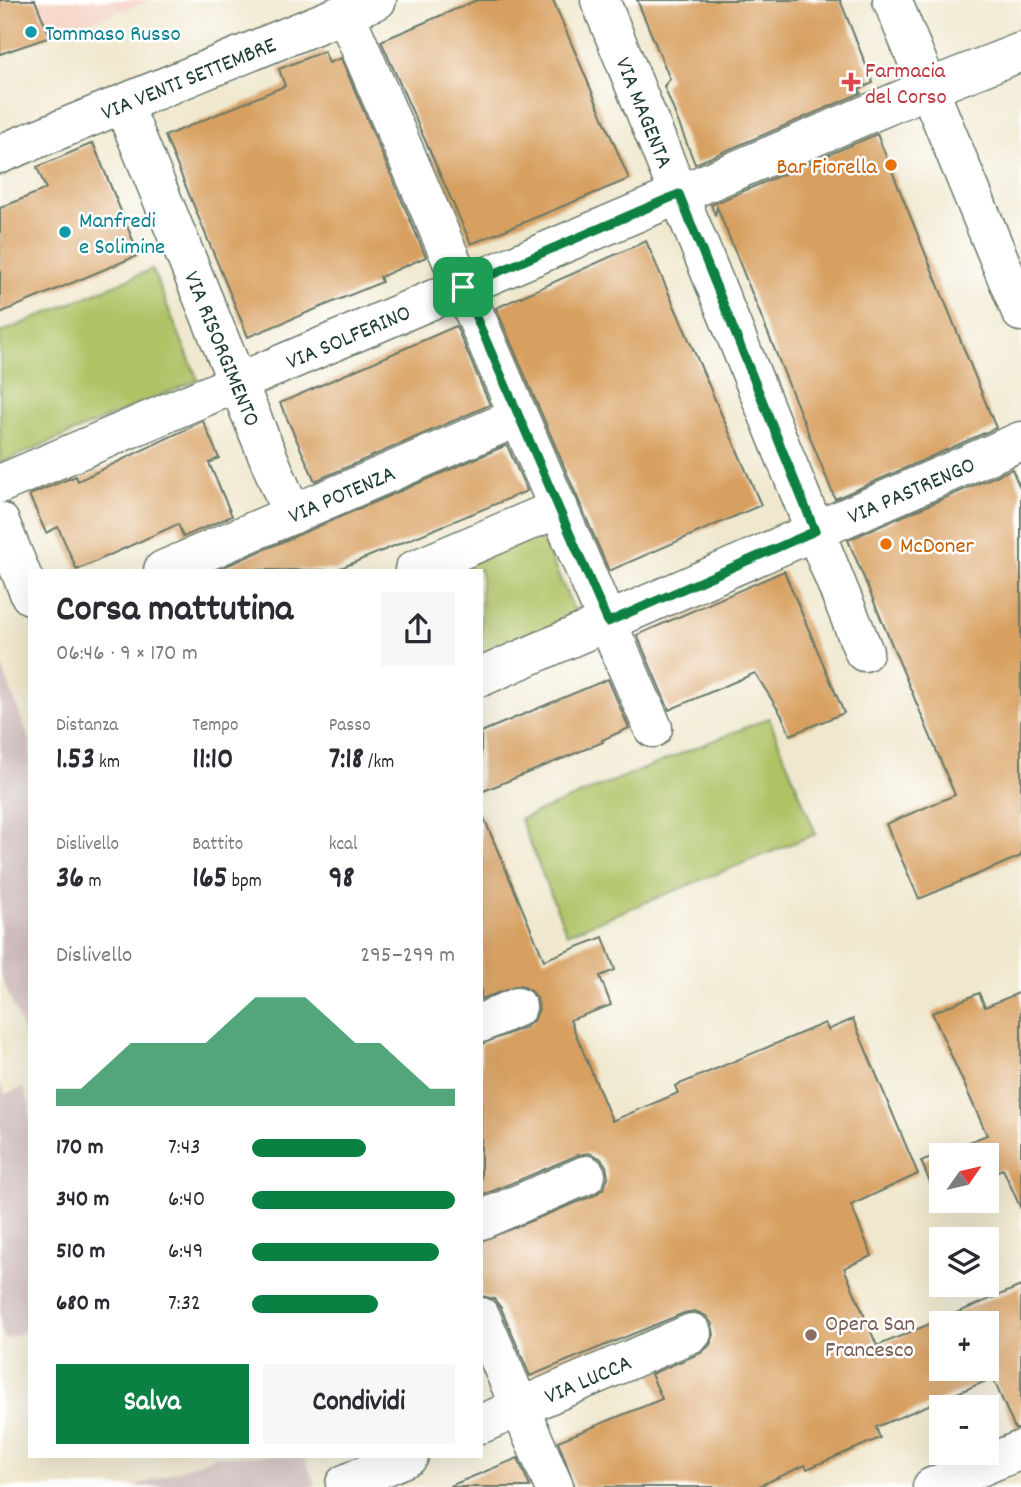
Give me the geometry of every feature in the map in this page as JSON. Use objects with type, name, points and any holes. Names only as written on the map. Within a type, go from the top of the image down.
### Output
[{"type":"street","name":"VIA MAGENTA","points":[[600,0],[864,652]]},
{"type":"street","points":[[892,0],[1021,312]]},
{"type":"street","points":[[361,7],[463,287],[653,728]]},
{"type":"street","name":"VIA VENTI SETTEMBRE","points":[[0,154],[361,7]]},
{"type":"street","name":"VIA SOLFERINO","points":[[0,484],[929,88],[1021,52]]},
{"type":"street","name":"VIA RISORGIMENTO","points":[[122,104],[292,515]]},
{"type":"street","name":"VIA POTENZA","points":[[165,569],[518,416]]},
{"type":"street","name":"VIA PASTRENGO","points":[[483,676],[1021,441]]},
{"type":"street","points":[[416,569],[559,508]]},
{"type":"street","points":[[0,522],[28,590]]},
{"type":"street","points":[[483,1022],[517,1007]]},
{"type":"street","points":[[483,1219],[586,1175]]},
{"type":"street","points":[[483,1322],[554,1487]]},
{"type":"street","name":"VIA LUCCA","points":[[483,1423],[692,1333]]},
{"type":"street","points":[[932,1487],[1021,1452]]},
{"type":"street","points":[[345,1484],[404,1458]]},
{"type":"shaded area","name":"Tommaso Russo","points":[[0,0],[152,0],[0,54]]},
{"type":"shaded area","points":[[0,661],[28,737],[28,1041],[0,974]]},
{"type":"shaded area","points":[[0,1082],[5,1094],[23,1088],[28,1101],[28,1330],[5,1339],[0,1326]]},
{"type":"shaded area","points":[[211,1458],[305,1458],[316,1487],[134,1487]]},
{"type":"green space","points":[[152,269],[198,380],[0,463],[0,333]]},
{"type":"green space","points":[[539,533],[577,616],[483,658],[483,569],[457,569]]},
{"type":"green space","points":[[769,718],[816,834],[567,934],[520,819]]},
{"type":"building","points":[[0,0],[35,0],[50,37],[0,54]]},
{"type":"building","points":[[477,0],[553,0],[629,179],[471,244],[381,41]]},
{"type":"building","points":[[637,0],[840,0],[873,83],[859,89],[861,93],[695,164],[664,86],[670,79]]},
{"type":"building","points":[[324,51],[329,63],[341,58],[426,257],[380,277],[382,282],[248,337],[165,136],[285,86],[279,69]]},
{"type":"building","points":[[877,134],[996,428],[835,499],[717,207],[715,215],[711,205]]},
{"type":"building","name":"Manfredi e Solimine","points":[[93,143],[139,255],[0,313],[0,208],[46,189],[37,167]]},
{"type":"building","points":[[646,241],[761,505],[609,571],[496,308]]},
{"type":"building","points":[[456,326],[490,405],[315,481],[280,403]]},
{"type":"building","points":[[203,421],[219,458],[209,463],[232,516],[183,537],[178,524],[77,569],[58,527],[46,533],[29,495],[76,476],[78,481]]},
{"type":"building","points":[[507,445],[527,491],[338,569],[219,569]]},
{"type":"building","points":[[1012,469],[1021,490],[1021,856],[919,899],[886,824],[955,795],[848,540]]},
{"type":"building","points":[[784,571],[844,713],[790,735],[782,716],[755,673],[669,710],[637,635]]},
{"type":"building","points":[[608,679],[629,728],[602,740],[603,742],[483,791],[483,731]]},
{"type":"building","points":[[483,816],[544,960],[603,937],[615,970],[600,976],[611,1005],[570,1020],[612,1121],[678,1093],[675,1086],[825,1023],[828,1030],[853,1019],[918,1174],[851,1205],[872,1256],[844,1268],[877,1346],[929,1324],[929,1381],[986,1381],[952,1395],[929,1395],[929,1405],[876,1427],[880,1438],[807,1469],[805,1465],[757,1487],[575,1487],[558,1441],[662,1399],[651,1374],[701,1353],[710,1345],[714,1335],[712,1324],[706,1316],[695,1311],[684,1313],[530,1376],[501,1308],[494,1299],[483,1296],[483,1240],[595,1195],[604,1188],[608,1177],[606,1166],[600,1158],[589,1153],[578,1155],[483,1195],[483,1043],[526,1027],[535,1019],[539,1009],[537,998],[530,990],[520,985],[483,998]]},
{"type":"building","points":[[1021,992],[1021,1209],[1003,1169],[999,1170],[999,1143],[967,1143],[987,1135],[932,1013],[979,993],[985,1007]]},
{"type":"building","points":[[929,1158],[929,1180],[921,1161]]},
{"type":"building","points":[[1021,1286],[1021,1429],[1015,1429],[994,1381],[999,1381],[999,1311],[961,1311]]},
{"type":"building","points":[[518,1458],[530,1487],[450,1487],[450,1486]]},
{"type":"place","name":"Tommaso Russo","points":[[31,32]]},
{"type":"place","name":"Farmacia del Corso","points":[[851,82]]},
{"type":"place","name":"Bar Fiorella","points":[[891,165]]},
{"type":"place","name":"Manfredi e Solimine","points":[[65,232]]},
{"type":"place","name":"McDoner","points":[[886,544]]},
{"type":"place","name":"Opera San Francesco","points":[[811,1335]]},
{"type":"route","points":[[679,194],[815,531],[608,622],[463,287],[679,194]]}]
